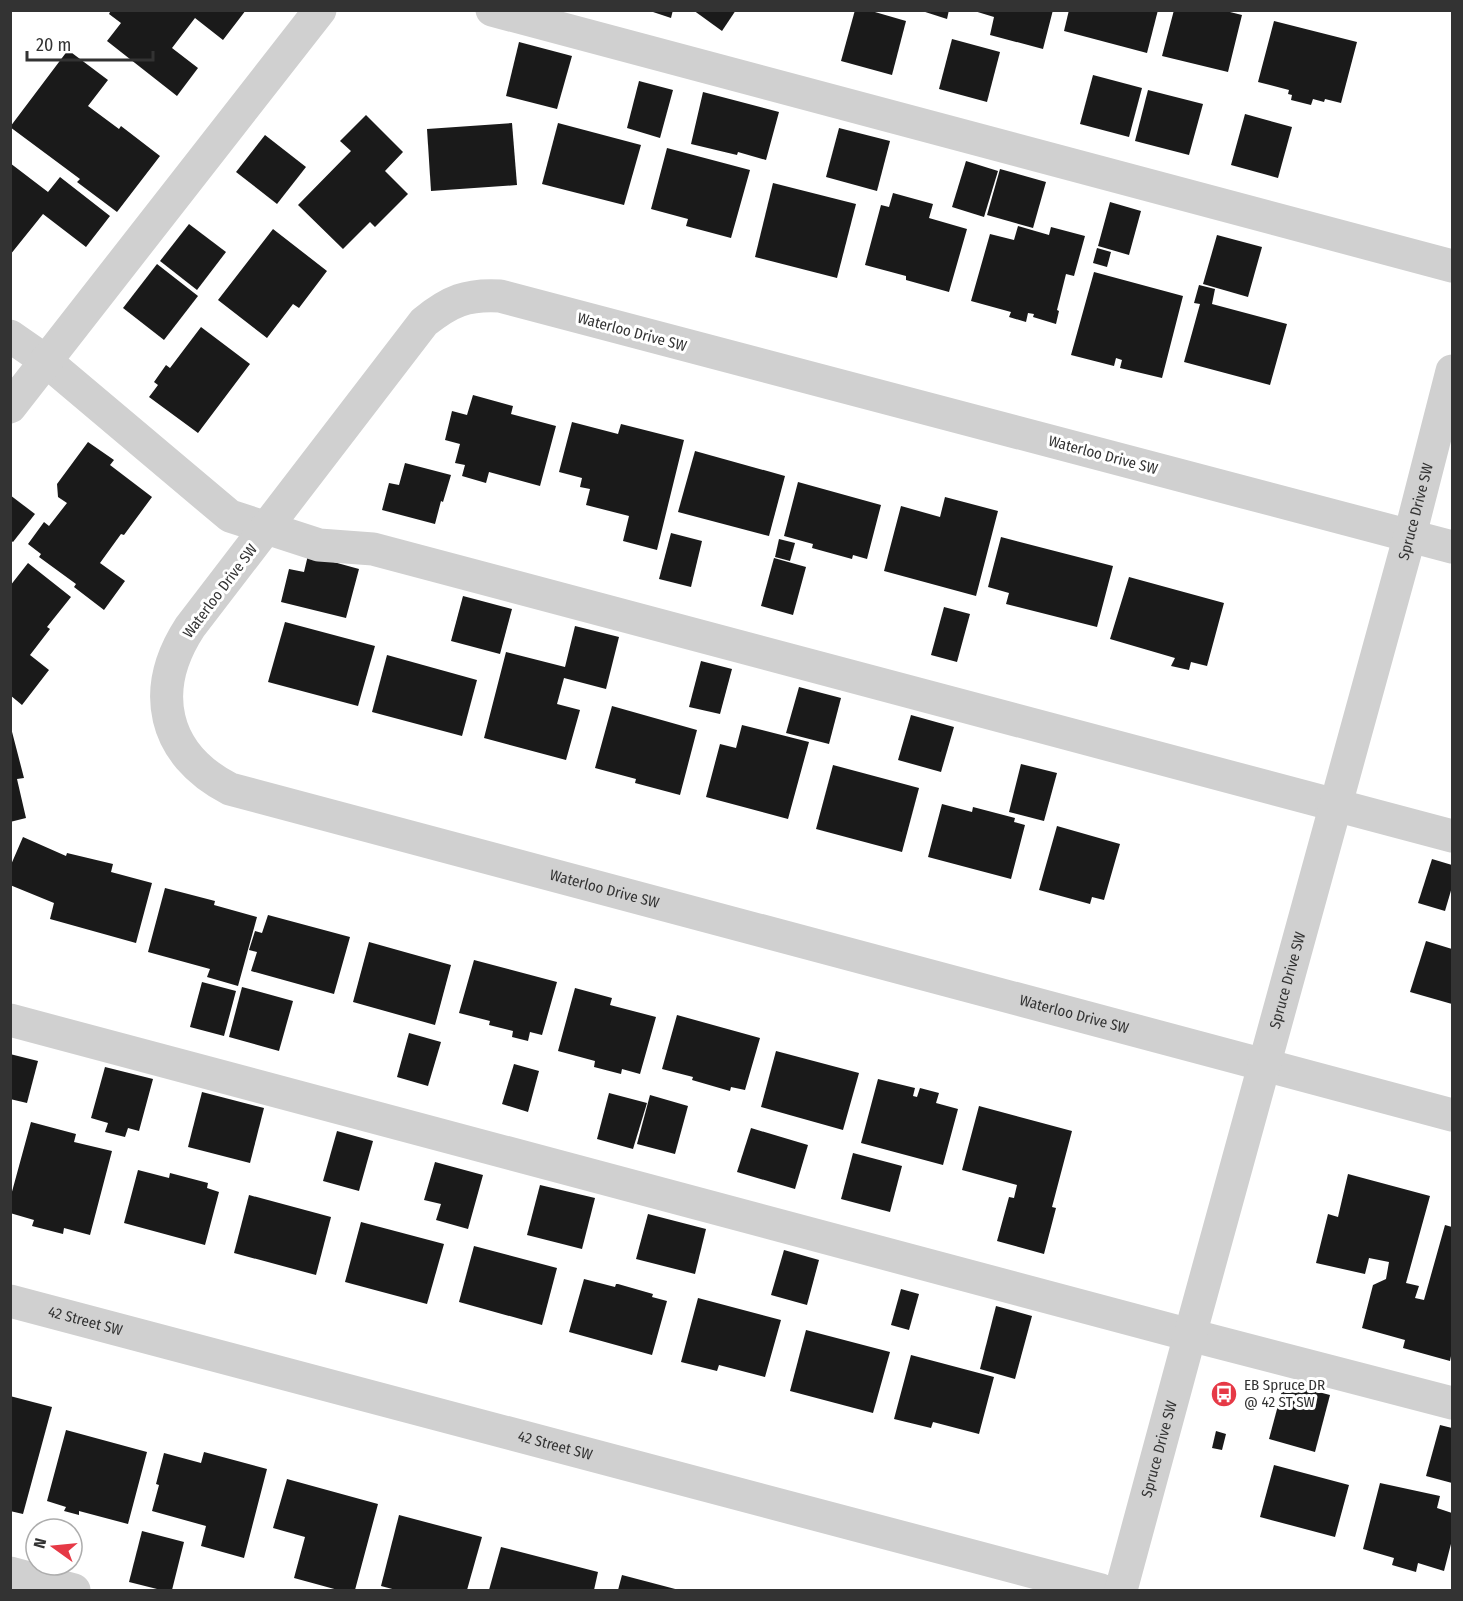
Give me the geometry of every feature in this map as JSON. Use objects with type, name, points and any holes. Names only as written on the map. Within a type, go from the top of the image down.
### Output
[{"type":"street","points":[[10,408],[320,10]]},
{"type":"street","points":[[492,10],[1452,266]]},
{"type":"street","name":"Waterloo Drive SW","points":[[1452,547],[500,296],[479,295],[459,300],[440,309],[424,322],[190,627],[178,646],[170,666],[166,687],[166,709],[172,730],[182,749],[211,779],[230,789],[1452,1115]]},
{"type":"street","points":[[10,336],[46,361],[231,516],[319,545],[373,549],[1452,836]]},
{"type":"street","name":"Spruce Drive SW","points":[[1121,1590],[1410,535],[1452,371]]},
{"type":"street","points":[[10,1020],[1452,1404]]},
{"type":"street","name":"42 Street SW","points":[[10,1301],[1101,1590]]},
{"type":"street","points":[[10,1573],[74,1590]]},
{"type":"building","points":[[111,10],[246,10],[223,40],[195,18],[172,48],[198,68],[177,96],[107,41],[121,23],[109,14]]},
{"type":"building","points":[[647,10],[673,10],[671,18]]},
{"type":"building","points":[[693,10],[736,10],[722,31]]},
{"type":"building","points":[[855,10],[868,10],[906,21],[892,75],[841,61]]},
{"type":"building","points":[[919,10],[949,10],[947,19]]},
{"type":"building","points":[[971,10],[1053,10],[1043,49],[990,35],[994,17]]},
{"type":"building","points":[[1069,10],[1158,10],[1147,53],[1064,31]]},
{"type":"building","points":[[1174,10],[1230,10],[1230,12],[1242,15],[1228,72],[1162,56]]},
{"type":"building","points":[[1274,21],[1357,42],[1341,103],[1313,99],[1311,105],[1291,100],[1292,95],[1288,94],[1289,90],[1258,82]]},
{"type":"building","points":[[952,39],[1000,52],[987,102],[939,89]]},
{"type":"building","points":[[519,42],[572,56],[557,109],[506,96]]},
{"type":"building","points":[[68,50],[108,80],[88,106],[119,129],[121,126],[160,156],[117,212],[77,182],[80,179],[10,127]]},
{"type":"building","points":[[1093,75],[1142,88],[1129,137],[1080,124]]},
{"type":"building","points":[[639,81],[673,90],[660,138],[627,128]]},
{"type":"building","points":[[1148,90],[1203,104],[1189,155],[1135,141]]},
{"type":"building","points":[[703,92],[779,112],[766,160],[738,152],[737,155],[691,144]]},
{"type":"building","points":[[1245,114],[1292,127],[1278,178],[1231,165]]},
{"type":"building","points":[[366,115],[403,152],[385,171],[408,194],[375,227],[370,222],[343,249],[298,205],[351,151],[340,141]]},
{"type":"building","points":[[512,123],[517,185],[431,191],[427,129]]},
{"type":"building","points":[[558,123],[641,145],[624,205],[542,184]]},
{"type":"building","points":[[839,128],[890,141],[877,191],[826,177]]},
{"type":"building","points":[[265,135],[306,167],[277,204],[236,172]]},
{"type":"building","points":[[667,148],[750,170],[731,238],[686,226],[688,219],[651,209]]},
{"type":"building","points":[[966,161],[998,171],[984,217],[952,207]]},
{"type":"building","points":[[10,163],[48,192],[60,177],[110,216],[86,247],[43,214],[10,255]]},
{"type":"building","points":[[1000,169],[1046,182],[1033,228],[987,215]]},
{"type":"building","points":[[773,183],[856,204],[837,278],[755,257]]},
{"type":"building","points":[[893,193],[933,204],[929,218],[967,229],[949,292],[906,280],[906,276],[865,265],[881,205],[889,207]]},
{"type":"building","points":[[1110,202],[1141,211],[1129,255],[1098,246]]},
{"type":"building","points":[[189,224],[226,252],[197,290],[160,261]]},
{"type":"building","points":[[1018,226],[1049,235],[1051,227],[1085,236],[1074,276],[1066,274],[1056,324],[1033,317],[1034,314],[1028,313],[1026,322],[1009,317],[1011,312],[971,301],[990,234],[1014,240]]},
{"type":"building","points":[[273,229],[327,271],[299,308],[293,304],[267,338],[218,300]]},
{"type":"building","points":[[1217,235],[1262,247],[1248,297],[1203,284]]},
{"type":"building","points":[[1097,248],[1111,252],[1107,267],[1093,263]]},
{"type":"building","points":[[157,264],[198,296],[164,340],[123,308]]},
{"type":"building","points":[[1094,272],[1183,296],[1162,378],[1120,368],[1122,360],[1116,358],[1114,366],[1071,355]]},
{"type":"building","points":[[1199,285],[1215,289],[1212,304],[1287,324],[1270,385],[1184,362],[1200,304],[1194,303]]},
{"type":"building","points":[[201,327],[250,364],[198,433],[149,397],[158,385],[154,382],[166,365],[170,368]]},
{"type":"building","points":[[473,395],[513,406],[511,414],[556,426],[540,486],[489,472],[486,483],[462,476],[465,465],[455,463],[460,444],[445,440],[452,411],[467,415]]},
{"type":"building","points":[[572,422],[618,434],[621,424],[684,440],[657,550],[623,541],[629,516],[586,505],[590,489],[580,487],[582,478],[559,472]]},
{"type":"building","points":[[88,442],[114,460],[110,465],[152,497],[100,563],[125,581],[104,610],[74,587],[76,584],[39,557],[41,554],[28,544],[44,522],[49,526],[67,503],[58,497],[57,484]]},
{"type":"building","points":[[695,451],[785,476],[769,536],[678,512]]},
{"type":"building","points":[[405,463],[451,475],[435,524],[382,510],[389,483],[399,485]]},
{"type":"building","points":[[798,482],[881,505],[867,559],[853,555],[852,559],[812,548],[813,544],[784,536]]},
{"type":"building","points":[[10,495],[35,514],[13,542],[10,540]]},
{"type":"building","points":[[945,497],[998,511],[976,596],[884,571],[901,506],[940,517]]},
{"type":"building","points":[[671,533],[702,541],[691,587],[659,579]]},
{"type":"building","points":[[1001,537],[1113,566],[1097,627],[1006,604],[1009,593],[988,587]]},
{"type":"building","points":[[779,539],[795,543],[790,561],[775,557]]},
{"type":"building","points":[[308,555],[359,569],[346,618],[281,602],[289,569],[304,572]]},
{"type":"building","points":[[774,558],[806,567],[793,615],[761,606]]},
{"type":"building","points":[[28,563],[71,597],[47,627],[50,629],[30,655],[49,670],[22,705],[10,695],[10,586]]},
{"type":"building","points":[[1129,577],[1224,603],[1207,666],[1191,662],[1189,670],[1171,666],[1175,658],[1110,639]]},
{"type":"building","points":[[463,596],[512,609],[500,654],[451,641]]},
{"type":"building","points":[[944,607],[970,614],[957,662],[931,655]]},
{"type":"building","points":[[285,622],[375,646],[358,706],[268,682]]},
{"type":"building","points":[[575,626],[619,637],[606,689],[564,678],[557,704],[580,710],[566,760],[484,738],[506,652],[565,667]]},
{"type":"building","points":[[387,655],[477,680],[462,736],[372,712]]},
{"type":"building","points":[[701,661],[732,669],[720,714],[689,707]]},
{"type":"building","points":[[799,687],[841,698],[829,744],[786,733]]},
{"type":"building","points":[[612,706],[697,730],[680,795],[635,783],[636,779],[595,768]]},
{"type":"building","points":[[911,715],[954,727],[941,772],[898,760]]},
{"type":"building","points":[[10,724],[24,778],[17,779],[26,818],[10,822]]},
{"type":"building","points":[[742,725],[809,742],[788,819],[706,797],[720,744],[736,748]]},
{"type":"building","points":[[1021,764],[1057,773],[1044,821],[1009,812]]},
{"type":"building","points":[[833,765],[919,788],[902,852],[816,829]]},
{"type":"building","points":[[942,804],[972,812],[973,807],[1015,818],[1014,822],[1025,825],[1011,879],[928,857]]},
{"type":"building","points":[[1057,826],[1120,844],[1104,900],[1092,897],[1090,904],[1039,890]]},
{"type":"building","points":[[23,837],[66,856],[67,853],[113,864],[111,872],[152,883],[136,943],[50,919],[54,903],[10,885],[10,867]]},
{"type":"building","points":[[1432,859],[1452,865],[1452,887],[1445,911],[1418,903]]},
{"type":"building","points":[[165,888],[215,901],[214,905],[257,917],[238,986],[207,977],[210,969],[148,952]]},
{"type":"building","points":[[268,915],[350,937],[334,994],[251,971],[257,952],[249,950],[255,931],[262,933]]},
{"type":"building","points":[[1426,941],[1452,949],[1452,1004],[1410,992]]},
{"type":"building","points":[[369,942],[451,965],[435,1025],[353,1002]]},
{"type":"building","points":[[474,960],[557,982],[542,1035],[530,1032],[528,1041],[512,1037],[513,1031],[489,1025],[490,1021],[459,1013]]},
{"type":"building","points":[[202,982],[236,991],[224,1036],[190,1027]]},
{"type":"building","points":[[242,987],[293,1001],[279,1051],[229,1037]]},
{"type":"building","points":[[575,988],[612,998],[610,1005],[656,1017],[640,1074],[622,1069],[621,1074],[594,1067],[595,1061],[558,1051]]},
{"type":"building","points":[[677,1015],[760,1038],[745,1090],[731,1087],[730,1091],[692,1080],[693,1077],[662,1069]]},
{"type":"building","points":[[409,1033],[441,1042],[428,1086],[397,1077]]},
{"type":"building","points":[[776,1051],[859,1073],[843,1130],[761,1107]]},
{"type":"building","points":[[10,1054],[38,1061],[27,1103],[10,1099]]},
{"type":"building","points":[[514,1064],[539,1071],[528,1112],[502,1104]]},
{"type":"building","points":[[105,1067],[153,1079],[139,1131],[128,1128],[125,1137],[105,1132],[108,1123],[91,1118]]},
{"type":"building","points":[[878,1079],[915,1088],[913,1096],[917,1097],[920,1088],[939,1093],[936,1103],[958,1109],[943,1165],[861,1143]]},
{"type":"building","points":[[202,1092],[264,1108],[250,1163],[188,1147]]},
{"type":"building","points":[[609,1093],[647,1103],[633,1149],[597,1139]]},
{"type":"building","points":[[650,1095],[688,1106],[675,1154],[637,1144]]},
{"type":"building","points":[[979,1106],[1072,1131],[1052,1207],[1056,1208],[1044,1254],[997,1241],[1009,1197],[1014,1198],[1017,1185],[962,1170]]},
{"type":"building","points":[[31,1122],[76,1134],[74,1142],[112,1151],[90,1235],[64,1228],[63,1234],[32,1226],[34,1220],[10,1213],[10,1199]]},
{"type":"building","points":[[751,1128],[808,1145],[795,1189],[737,1172]]},
{"type":"building","points":[[337,1131],[373,1141],[359,1191],[323,1181]]},
{"type":"building","points":[[853,1153],[902,1166],[890,1212],[841,1199]]},
{"type":"building","points":[[435,1162],[483,1175],[468,1229],[436,1220],[441,1204],[424,1200]]},
{"type":"building","points":[[138,1170],[169,1178],[170,1173],[208,1183],[207,1188],[219,1192],[205,1245],[124,1223]]},
{"type":"building","points":[[1348,1174],[1430,1196],[1406,1283],[1419,1286],[1415,1298],[1424,1300],[1445,1225],[1452,1227],[1452,1351],[1450,1361],[1403,1348],[1405,1340],[1362,1328],[1373,1285],[1386,1279],[1389,1262],[1369,1258],[1365,1274],[1316,1263],[1328,1214],[1338,1217]]},
{"type":"building","points":[[540,1185],[595,1198],[582,1249],[527,1235]]},
{"type":"building","points":[[249,1195],[331,1217],[316,1275],[234,1253]]},
{"type":"building","points":[[648,1214],[706,1229],[695,1274],[636,1259]]},
{"type":"building","points":[[361,1222],[444,1244],[427,1304],[345,1282]]},
{"type":"building","points":[[474,1246],[557,1268],[542,1325],[459,1302]]},
{"type":"building","points":[[784,1250],[819,1260],[807,1305],[771,1295]]},
{"type":"building","points":[[584,1279],[615,1287],[618,1284],[653,1294],[652,1297],[667,1301],[652,1355],[569,1332]]},
{"type":"building","points":[[901,1289],[919,1294],[909,1330],[891,1325]]},
{"type":"building","points":[[698,1298],[781,1320],[765,1377],[719,1365],[717,1371],[681,1362]]},
{"type":"building","points":[[996,1306],[1032,1316],[1015,1379],[980,1369]]},
{"type":"building","points":[[806,1330],[890,1352],[873,1413],[790,1391]]},
{"type":"building","points":[[911,1355],[994,1377],[979,1434],[933,1422],[931,1428],[894,1419]]},
{"type":"building","points":[[1284,1383],[1330,1395],[1315,1452],[1269,1439]]},
{"type":"building","points":[[10,1396],[52,1407],[23,1514],[10,1511]]},
{"type":"building","points":[[1440,1425],[1452,1428],[1452,1483],[1426,1476]]},
{"type":"building","points":[[66,1430],[147,1452],[128,1524],[79,1511],[79,1515],[64,1511],[66,1507],[47,1501]]},
{"type":"building","points":[[1216,1431],[1226,1434],[1222,1450],[1212,1448]]},
{"type":"building","points":[[204,1452],[267,1469],[244,1558],[201,1546],[206,1526],[152,1511],[164,1453],[201,1463]]},
{"type":"building","points":[[1274,1465],[1349,1485],[1335,1537],[1260,1517]]},
{"type":"building","points":[[287,1479],[378,1504],[355,1590],[338,1590],[294,1578],[305,1537],[273,1528]]},
{"type":"building","points":[[1380,1483],[1440,1496],[1437,1508],[1452,1513],[1452,1540],[1444,1571],[1418,1563],[1416,1572],[1392,1565],[1394,1558],[1363,1549]]},
{"type":"building","points":[[399,1515],[482,1537],[467,1590],[396,1590],[381,1586]]},
{"type":"building","points":[[142,1531],[184,1542],[172,1590],[161,1590],[129,1582]]},
{"type":"building","points":[[501,1547],[598,1572],[594,1590],[489,1590]]},
{"type":"building","points":[[622,1575],[679,1590],[618,1590]]},
{"type":"place","name":"EB Spruce DR @ 42 ST SW","points":[[1224,1394]]}]
